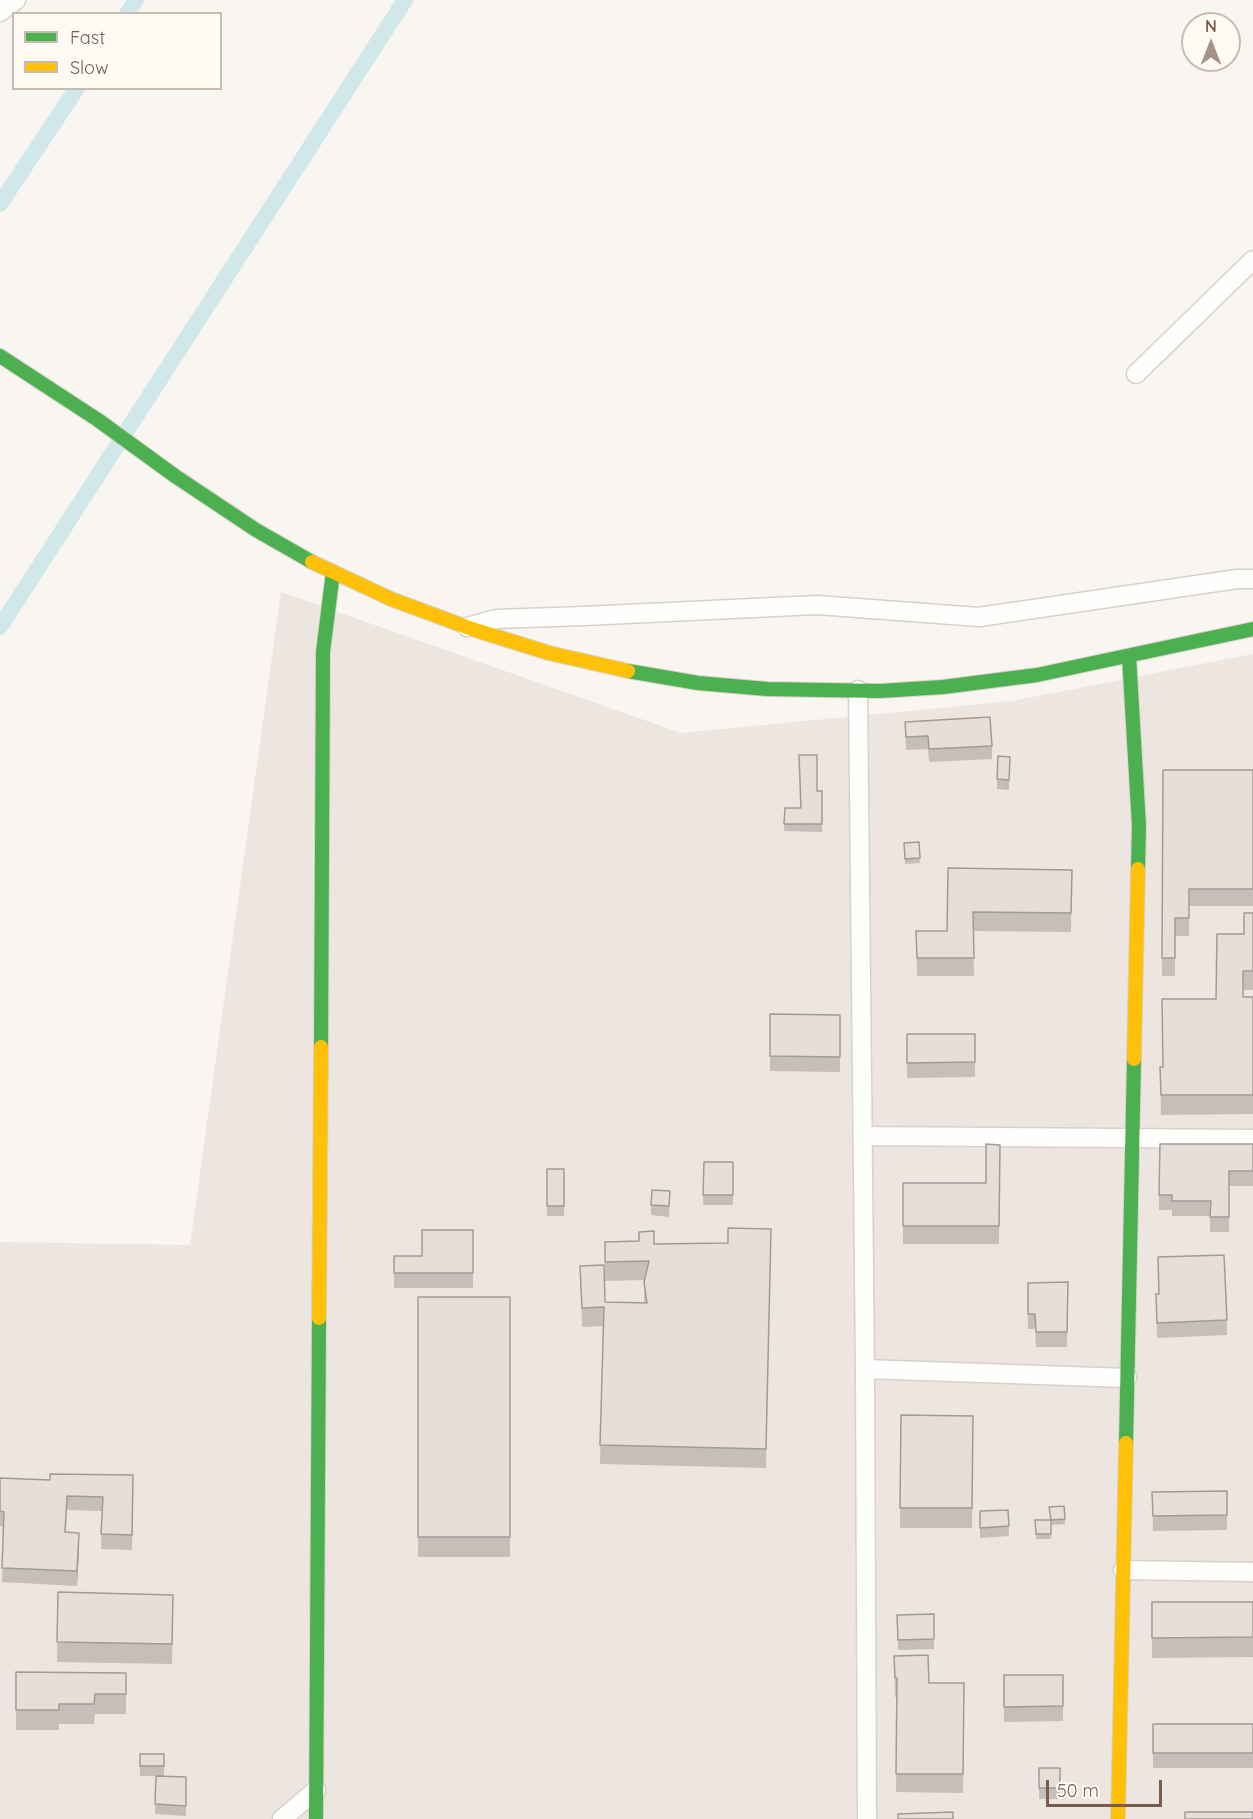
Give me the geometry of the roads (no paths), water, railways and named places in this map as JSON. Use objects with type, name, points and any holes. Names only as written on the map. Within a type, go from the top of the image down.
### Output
[{"type":"street","points":[[0,12],[16,0]]},
{"type":"street","points":[[1136,374],[1253,260]]},
{"type":"street","points":[[0,356],[98,420],[256,530],[333,572],[391,598],[467,627],[549,653],[698,683],[826,691],[880,691],[943,687],[1037,675],[1253,629]]},
{"type":"street","points":[[316,1819],[323,652],[333,572]]},
{"type":"street","points":[[467,627],[496,619],[817,605],[979,617],[1237,579],[1253,579]]},
{"type":"street","points":[[1118,1819],[1139,826],[1129,656]]},
{"type":"street","points":[[858,690],[867,1819]]},
{"type":"street","points":[[863,1136],[1253,1139]]},
{"type":"street","points":[[865,1369],[1127,1378]]},
{"type":"street","points":[[1123,1570],[1253,1572]]},
{"type":"street","points":[[282,1819],[316,1790]]},
{"type":"waterway","points":[[128,12],[136,0]]},
{"type":"waterway","points":[[0,627],[405,0]]},
{"type":"waterway","points":[[0,204],[76,90]]}]
